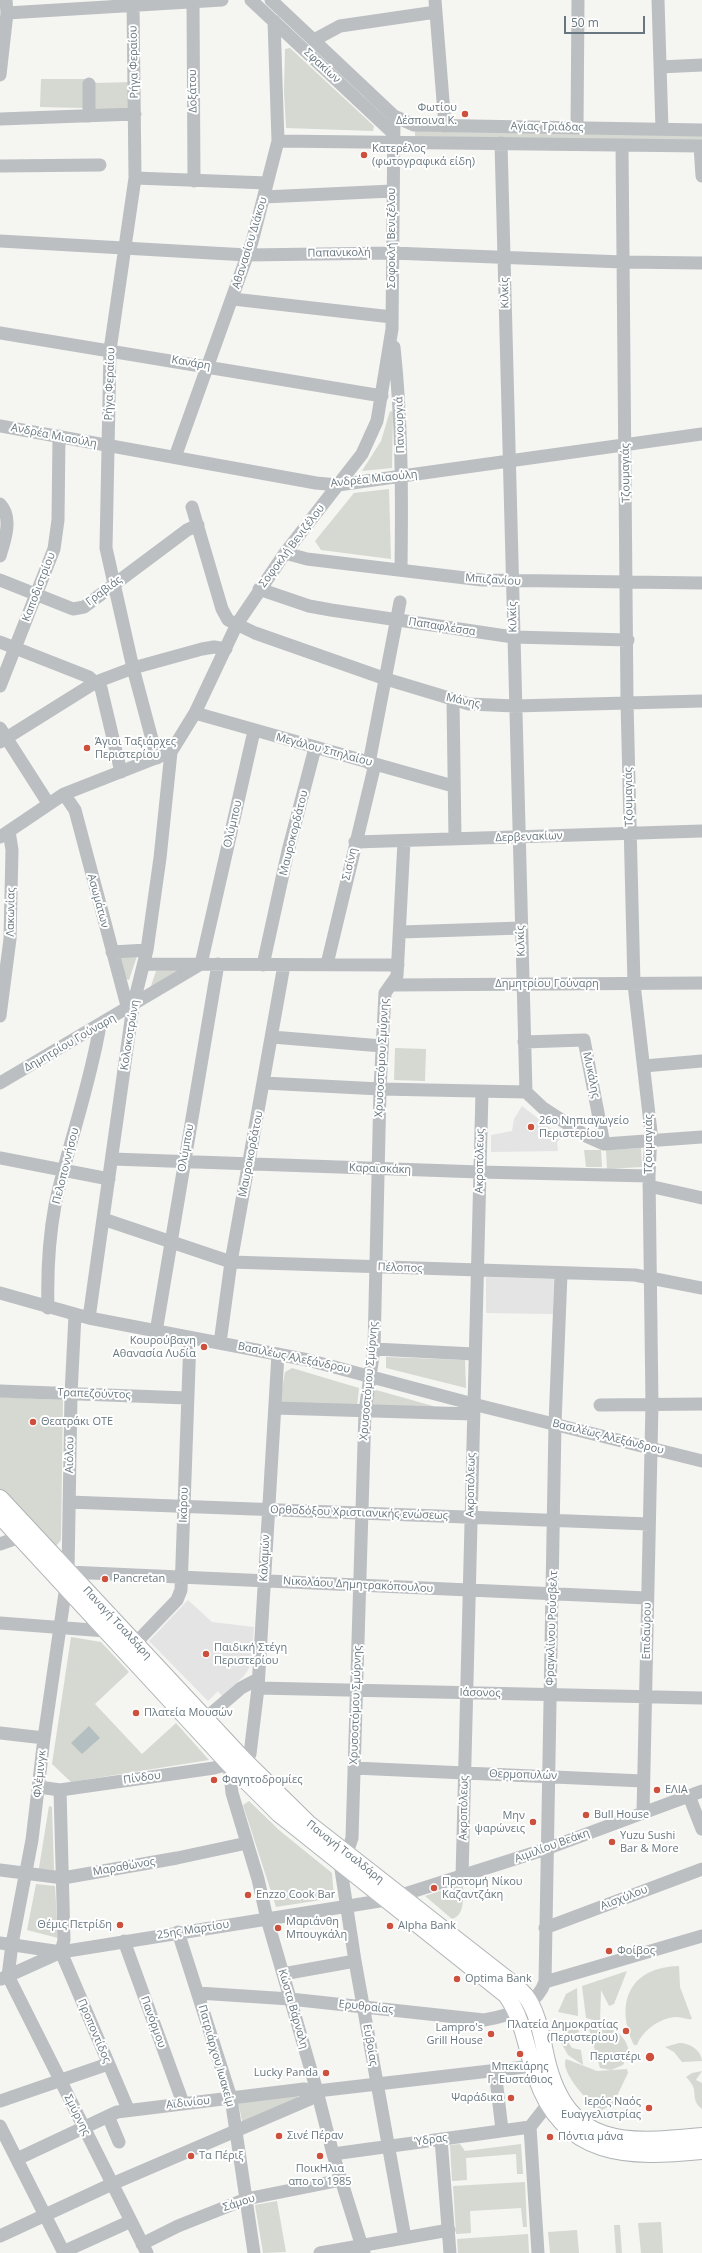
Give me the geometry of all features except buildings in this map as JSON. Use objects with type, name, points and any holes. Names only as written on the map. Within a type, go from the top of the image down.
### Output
[{"type":"main road","name":"Παναγή Τσαλδάρη","points":[[0,1498],[25,1533],[236,1762],[303,1818],[344,1858],[499,1987],[506,1995],[523,2007],[538,2026],[556,2086],[574,2115],[600,2133],[628,2140],[647,2141],[702,2136]]},
{"type":"main road","name":"Παναγή Τσαλδάρη","points":[[0,1516],[25,1533]]},
{"type":"main road","name":"Παναγή Τσαλδάρη","points":[[67,1579],[106,1631],[131,1648]]},
{"type":"main road","name":"Παναγή Τσαλδάρη","points":[[523,2007],[524,2031],[533,2066],[548,2104],[564,2125],[584,2139],[606,2149],[629,2155],[702,2151]]},
{"type":"street","points":[[0,75],[2,39],[7,13],[6,0]]},
{"type":"street","points":[[7,13],[133,3],[222,0]]},
{"type":"street","name":"Σφακίων","points":[[251,0],[393,137]]},
{"type":"street","name":"Σφακίων","points":[[271,0],[394,116]]},
{"type":"street","points":[[578,0],[578,128]]},
{"type":"street","points":[[658,0],[662,129]]},
{"type":"street","name":"Δοξάτου","points":[[192,2],[194,181]]},
{"type":"street","name":"Ρήγα Φεραίου","points":[[133,3],[135,178],[110,350],[106,548],[133,668],[157,758]]},
{"type":"street","points":[[314,40],[340,26],[436,6],[445,126]]},
{"type":"street","name":"Αθανασίου Διάκου","points":[[175,456],[233,299],[264,197],[278,141],[274,21]]},
{"type":"street","points":[[660,67],[702,66]]},
{"type":"street","points":[[89,84],[89,116]]},
{"type":"street","points":[[0,119],[135,114]]},
{"type":"street","points":[[393,137],[394,116]]},
{"type":"street","name":"Αγίας Τριάδας","points":[[394,116],[414,125],[702,130]]},
{"type":"street","name":"Αγίας Τριάδας","points":[[278,141],[393,137],[501,143],[701,146]]},
{"type":"street","name":"Σοφοκλή Βενιζέλου","points":[[171,752],[195,713],[226,650],[236,624],[285,553],[357,460],[369,441],[377,421],[392,323],[393,137]]},
{"type":"street","name":"Κιλκίς","points":[[501,143],[526,1092]]},
{"type":"street","name":"Τζουμαγιάς","points":[[622,145],[628,640],[627,702],[634,984],[651,1132],[649,1181],[652,1404],[650,1448]]},
{"type":"street","points":[[701,146],[702,176]]},
{"type":"street","points":[[0,166],[100,166]]},
{"type":"street","points":[[135,178],[267,183]]},
{"type":"street","points":[[264,197],[392,191]]},
{"type":"street","name":"Παπανικολή","points":[[0,241],[247,255],[392,252],[623,262],[702,262]]},
{"type":"street","points":[[233,299],[392,323]]},
{"type":"street","name":"Πανουργιά","points":[[392,323],[399,393],[402,476],[401,569]]},
{"type":"street","name":"Κανάρη","points":[[0,333],[208,366],[382,396]]},
{"type":"street","name":"Ανδρέα Μιαούλη","points":[[0,426],[59,436],[107,447],[175,456],[316,483],[338,485],[702,434]]},
{"type":"street","name":"Καποδιστρίου","points":[[0,686],[54,549],[58,520],[59,436]]},
{"type":"street","points":[[0,504],[6,513],[6,536],[0,556]]},
{"type":"street","points":[[192,507],[222,609],[228,620],[236,624]]},
{"type":"street","name":"Γραβιάς","points":[[0,580],[37,595],[79,609],[187,530],[198,525]]},
{"type":"street","name":"Μπιζανίου","points":[[285,553],[307,559],[401,569],[482,580],[512,582],[702,583]]},
{"type":"street","name":"Παπαφλέσσα","points":[[259,589],[309,606],[513,637],[628,640]]},
{"type":"street","points":[[372,764],[400,602]]},
{"type":"street","name":"Μάνης","points":[[236,624],[255,633],[386,679],[469,704],[515,706],[702,700]]},
{"type":"street","points":[[0,642],[89,677],[96,682],[101,688],[121,772]]},
{"type":"street","points":[[48,803],[2,736],[96,682],[133,668],[202,649],[214,647],[226,650]]},
{"type":"street","points":[[453,700],[453,786],[455,839]]},
{"type":"street","name":"Μεγάλου Σπηλαίου","points":[[195,713],[453,786]]},
{"type":"street","name":"Ολύμπου","points":[[201,964],[254,730]]},
{"type":"street","name":"Μαυροκορδάτου","points":[[263,965],[288,852],[315,748]]},
{"type":"street","points":[[4,834],[48,803],[64,794],[171,752]]},
{"type":"street","name":"Κολοκοτρώνη","points":[[89,1318],[133,1006],[145,964],[160,858],[171,752]]},
{"type":"street","name":"Σισίνη","points":[[326,964],[372,764]]},
{"type":"street","name":"Ασωμάτων","points":[[64,794],[75,810],[126,1002],[133,1006]]},
{"type":"street","name":"Δερβενακίων","points":[[355,842],[702,831]]},
{"type":"street","name":"Λακωνίας","points":[[0,1016],[10,939],[12,850],[4,834]]},
{"type":"street","name":"Χρυσοστόμου Σμύρνης","points":[[344,1858],[352,1838],[365,1411],[369,1375],[374,1349],[380,1089],[385,993],[393,985],[397,976],[401,932],[404,841]]},
{"type":"street","points":[[401,932],[521,928]]},
{"type":"street","points":[[112,952],[147,950]]},
{"type":"street","points":[[145,964],[398,965]]},
{"type":"street","name":"Δημητρίου Γούναρη","points":[[0,1083],[133,1006],[201,964]]},
{"type":"street","name":"Ολύμπου","points":[[156,1332],[183,1162],[218,964]]},
{"type":"street","name":"Μαυροκορδάτου","points":[[220,1343],[231,1262],[284,965]]},
{"type":"street","name":"Δημητρίου Γούναρη","points":[[393,985],[702,983]]},
{"type":"street","name":"Πελοποννήσου","points":[[48,1308],[51,1236],[55,1205],[95,1054],[100,1025]]},
{"type":"street","points":[[272,1037],[382,1046]]},
{"type":"street","name":"Μυκάλης","points":[[524,1042],[584,1040],[604,1144]]},
{"type":"street","points":[[644,1066],[702,1061]]},
{"type":"street","points":[[264,1083],[380,1089],[526,1092],[543,1108],[586,1136],[604,1144],[650,1142],[702,1137]]},
{"type":"street","name":"Ακροπόλεως","points":[[462,1877],[474,1354],[482,1092]]},
{"type":"street","points":[[0,1158],[109,1179]]},
{"type":"street","name":"Καραϊσκάκη","points":[[112,1159],[480,1172],[649,1181],[702,1198]]},
{"type":"street","name":"Πέλοπος","points":[[103,1220],[231,1262],[650,1277],[702,1288]]},
{"type":"street","name":"Φραγκλίνου Ρούσβελτ","points":[[545,1982],[546,1849],[561,1274]]},
{"type":"street","name":"Βασιλέως Αλεξάνδρου","points":[[0,1294],[75,1315],[156,1332],[278,1354],[369,1375],[473,1409],[556,1424],[702,1461]]},
{"type":"street","name":"Αιόλου","points":[[67,1579],[71,1394],[75,1315]]},
{"type":"street","name":"Ικάρου","points":[[131,1648],[177,1600],[181,1590],[190,1338]]},
{"type":"street","points":[[374,1349],[474,1354]]},
{"type":"street","name":"Καλαμών","points":[[236,1762],[250,1754],[258,1684],[267,1509],[278,1354]]},
{"type":"street","name":"Τραπεζούντος","points":[[0,1391],[187,1398]]},
{"type":"street","points":[[600,1405],[702,1404]]},
{"type":"street","name":"Βασιλέως Αλεξάνδρου","points":[[275,1408],[365,1411],[473,1409]]},
{"type":"street","name":"Επιδαύρου","points":[[643,1814],[650,1448]]},
{"type":"street","name":"Ορθοδόξου Χριστιανικής ενώσεως","points":[[69,1502],[649,1524]]},
{"type":"street","points":[[0,1544],[25,1533]]},
{"type":"street","name":"Νικολάου Δημητρακόπουλου","points":[[67,1579],[182,1577],[647,1598]]},
{"type":"street","name":"Φλέμινγκ","points":[[4,1978],[6,1944],[25,1874],[32,1840],[44,1738],[67,1579]]},
{"type":"street","points":[[0,1623],[106,1631]]},
{"type":"street","name":"Ιάσονος","points":[[201,1723],[241,1688],[258,1684],[356,1690],[702,1698]]},
{"type":"street","points":[[0,1733],[44,1738]]},
{"type":"street","name":"Πίνδου","points":[[39,1787],[60,1790],[214,1768],[236,1762]]},
{"type":"street","name":"Κώστα Βάρναλη","points":[[236,1762],[232,1794],[317,2090],[333,2154],[363,2250]]},
{"type":"street","name":"Θερμοπυλών","points":[[354,1768],[643,1781]]},
{"type":"street","name":"Φλέμινγκ","points":[[60,1790],[64,1940],[61,1952]]},
{"type":"street","name":"Αιμιλίου Βεάκη","points":[[393,1898],[546,1849],[702,1791]]},
{"type":"street","points":[[689,1796],[702,1829]]},
{"type":"street","name":"Μαραθώνος","points":[[0,1870],[63,1878],[177,1858],[247,1843]]},
{"type":"street","name":"Ευβοίας","points":[[344,1858],[346,1906],[405,2238]]},
{"type":"street","name":"Αισχύλου","points":[[546,1928],[702,1869]]},
{"type":"street","name":"25ης Μαρτίου","points":[[6,1944],[61,1952],[393,1898]]},
{"type":"street","name":"Πατριάρχου Ιωακείμ","points":[[178,1932],[231,2098],[254,2253]]},
{"type":"street","points":[[523,2007],[539,1996],[545,1982],[702,1936]]},
{"type":"street","name":"Πανόρμου","points":[[124,1941],[183,2103]]},
{"type":"street","points":[[4,1978],[61,1952]]},
{"type":"street","name":"Προποντίδος","points":[[61,1952],[128,2110]]},
{"type":"street","points":[[283,1974],[355,1962]]},
{"type":"street","name":"Σμύρνης","points":[[4,1978],[60,2080],[144,2248]]},
{"type":"street","name":"Ερυθραίας","points":[[198,1993],[290,1999],[484,2020],[501,2017],[523,2007]]},
{"type":"street","points":[[0,2101],[108,2064]]},
{"type":"street","name":"Αϊδινίου","points":[[17,2159],[83,2127],[108,2116],[128,2110],[304,2089],[317,2090],[533,2066]]},
{"type":"street","points":[[494,2070],[502,2130]]},
{"type":"street","points":[[0,2236],[112,2184],[310,2099],[317,2090]]},
{"type":"street","points":[[538,2253],[530,2127],[548,2104]]},
{"type":"street","points":[[108,2116],[119,2142]]},
{"type":"street","points":[[0,2126],[5,2150],[17,2159],[64,2253],[131,2221]]},
{"type":"street","name":"Ύδρας","points":[[333,2154],[530,2127]]},
{"type":"street","points":[[441,2139],[450,2253]]},
{"type":"street","name":"Σάμου","points":[[144,2248],[178,2226],[246,2199],[341,2180]]},
{"type":"street","points":[[320,2253],[363,2250],[405,2238],[449,2230]]},
{"type":"shaded area","points":[[290,48],[374,126],[373,131],[286,128],[284,91],[285,49]]},
{"type":"shaded area","points":[[41,79],[86,79],[85,108],[40,107]]},
{"type":"shaded area","points":[[132,82],[132,110],[94,111],[94,83]]},
{"type":"shaded area","points":[[415,131],[702,135],[702,142],[415,137]]},
{"type":"shaded area","points":[[390,411],[393,412],[392,468],[362,471],[381,441]]},
{"type":"shaded area","points":[[389,489],[391,559],[321,550],[315,541],[354,493]]},
{"type":"shaded area","points":[[119,956],[137,956],[129,980],[126,979]]},
{"type":"shaded area","points":[[184,970],[149,992],[156,971]]},
{"type":"shaded area","points":[[395,1048],[426,1049],[425,1081],[394,1080]]},
{"type":"shaded area","name":"26ο Νηπιαγωγείο Περιστερίου","points":[[522,1106],[562,1137],[557,1142],[558,1151],[491,1152],[491,1135],[512,1131],[514,1119]]},
{"type":"shaded area","points":[[641,1148],[642,1167],[607,1169],[606,1150]]},
{"type":"shaded area","points":[[584,1150],[601,1150],[602,1167],[586,1167]]},
{"type":"shaded area","points":[[486,1277],[554,1279],[553,1314],[486,1313]]},
{"type":"shaded area","points":[[386,1357],[465,1360],[466,1388],[386,1368]]},
{"type":"shaded area","points":[[292,1368],[359,1388],[357,1407],[283,1405],[280,1401],[285,1372]]},
{"type":"shaded area","points":[[376,1390],[433,1406],[434,1408],[371,1405],[372,1392]]},
{"type":"shaded area","points":[[0,1397],[63,1400],[61,1540],[57,1545],[51,1545],[0,1491]]},
{"type":"shaded area","name":"Παιδική Στέγη Περιστερίου","points":[[188,1600],[212,1622],[254,1627],[251,1663],[248,1670],[243,1677],[222,1696],[218,1691],[208,1701],[149,1641]]},
{"type":"shaded area","points":[[71,1637],[101,1642],[129,1672],[95,1704],[142,1754],[176,1723],[209,1760],[71,1782],[52,1764]]},
{"type":"shaded area","points":[[89,1726],[100,1738],[82,1754],[71,1743]]},
{"type":"shaded area","points":[[249,1801],[279,1830],[332,1873],[334,1898],[276,1907],[243,1805]]},
{"type":"shaded area","points":[[49,1806],[52,1807],[54,1870],[39,1869]]},
{"type":"shaded area","points":[[463,1883],[462,1909],[456,1917],[452,1919],[425,1896]]},
{"type":"shaded area","points":[[36,1884],[55,1886],[58,1938],[27,1930]]},
{"type":"shaded area","points":[[679,1966],[680,1987],[692,2019],[676,2017],[664,2019],[648,2030],[639,2040],[637,2045],[634,2045],[628,2030],[626,2015],[627,2002],[631,1990],[638,1980],[648,1973],[662,1968]]},
{"type":"shaded area","points":[[627,1971],[614,2004],[609,2006],[601,1990],[600,2022],[586,2018],[582,1986]]},
{"type":"shaded area","points":[[577,1988],[578,2016],[558,2012],[566,1994]]},
{"type":"shaded area","points":[[587,2022],[614,2030],[624,2039],[629,2052],[623,2065],[611,2070],[600,2068]]},
{"type":"shaded area","points":[[576,2023],[579,2032],[571,2035],[567,2040],[572,2048],[581,2050],[583,2065],[568,2055],[560,2041],[565,2028]]},
{"type":"shaded area","points":[[679,2043],[687,2044],[697,2050],[702,2061],[682,2062],[674,2052],[665,2047]]},
{"type":"shaded area","points":[[566,2059],[597,2071],[627,2069],[628,2073],[613,2104],[602,2110],[590,2102],[571,2079],[565,2064]]},
{"type":"shaded area","points":[[702,2071],[696,2080],[702,2083],[702,2109],[696,2102],[693,2087],[686,2077],[692,2073]]},
{"type":"shaded area","points":[[297,2092],[298,2101],[243,2126],[238,2101]]},
{"type":"shaded area","points":[[460,2144],[465,2151],[521,2144],[523,2174],[517,2174],[516,2154],[466,2158],[467,2180],[452,2181],[450,2145]]},
{"type":"shaded area","points":[[525,2182],[527,2227],[523,2227],[521,2208],[470,2211],[471,2233],[456,2234],[453,2186]]},
{"type":"shaded area","points":[[277,2201],[286,2252],[263,2253],[255,2205]]},
{"type":"shaded area","points":[[661,2222],[663,2253],[641,2253],[638,2223]]},
{"type":"shaded area","points":[[614,2225],[620,2225],[622,2253],[616,2253]]},
{"type":"shaded area","points":[[577,2230],[579,2253],[550,2253],[548,2232]]},
{"type":"shaded area","points":[[528,2234],[529,2253],[458,2253],[457,2239]]},
{"type":"place","name":"Φωτίου Δέσποινα Κ.","points":[[465,114]]},
{"type":"place","name":"Κατερέλος (φωτογραφικά είδη)","points":[[364,155]]},
{"type":"place","name":"Άγιοι Ταξιάρχες Περιστερίου","points":[[87,748]]},
{"type":"place","name":"26ο Νηπιαγωγείο Περιστερίου","points":[[531,1127]]},
{"type":"place","name":"Κουρούβανη Αθανασία Λυδία","points":[[204,1347]]},
{"type":"place","name":"Θεατράκι ΟΤΕ","points":[[33,1422]]},
{"type":"place","name":"Pancretan","points":[[105,1579]]},
{"type":"place","name":"Παιδική Στέγη Περιστερίου","points":[[206,1654]]},
{"type":"place","name":"Πλατεία Μουσών","points":[[136,1713]]},
{"type":"place","name":"Φαγητοδρομίες","points":[[214,1780]]},
{"type":"place","name":"ΕΛΙΑ","points":[[657,1790]]},
{"type":"place","name":"Bull House","points":[[586,1815]]},
{"type":"place","name":"Μην ψαρώνεις","points":[[533,1822]]},
{"type":"place","name":"Yuzu Sushi Bar & More","points":[[612,1842]]},
{"type":"place","name":"Προτομή Νίκου Καζαντζάκη","points":[[434,1888]]},
{"type":"place","name":"Enzzo Cook Bar","points":[[248,1895]]},
{"type":"place","name":"Θέμις Πετρίδη","points":[[120,1925]]},
{"type":"place","name":"Alpha Bank","points":[[390,1926]]},
{"type":"place","name":"Μαριάνθη Μπουγκάλη","points":[[278,1928]]},
{"type":"place","name":"Φοίβος","points":[[609,1951]]},
{"type":"place","name":"Optima Bank","points":[[457,1979]]},
{"type":"place","name":"Πλατεία Δημοκρατίας (Περιστερίου)","points":[[626,2031]]},
{"type":"place","name":"Lampro's Grill House","points":[[491,2034]]},
{"type":"place","name":"Μπεκιάρης Γ. Ευστάθιος","points":[[520,2054]]},
{"type":"place","name":"Περιστέρι","points":[[650,2057]]},
{"type":"place","name":"Lucky Panda","points":[[326,2073]]},
{"type":"place","name":"Ψαράδικα","points":[[511,2098]]},
{"type":"place","name":"Ιερός Ναός Ευαγγελιστρίας","points":[[649,2108]]},
{"type":"place","name":"Σινέ Πέραν","points":[[279,2136]]},
{"type":"place","name":"Πόντια μάνα","points":[[550,2137]]},
{"type":"place","name":"Τα Πέριξ","points":[[191,2156]]},
{"type":"place","name":"ΠοικΗλια απο το 1985","points":[[320,2156]]}]
